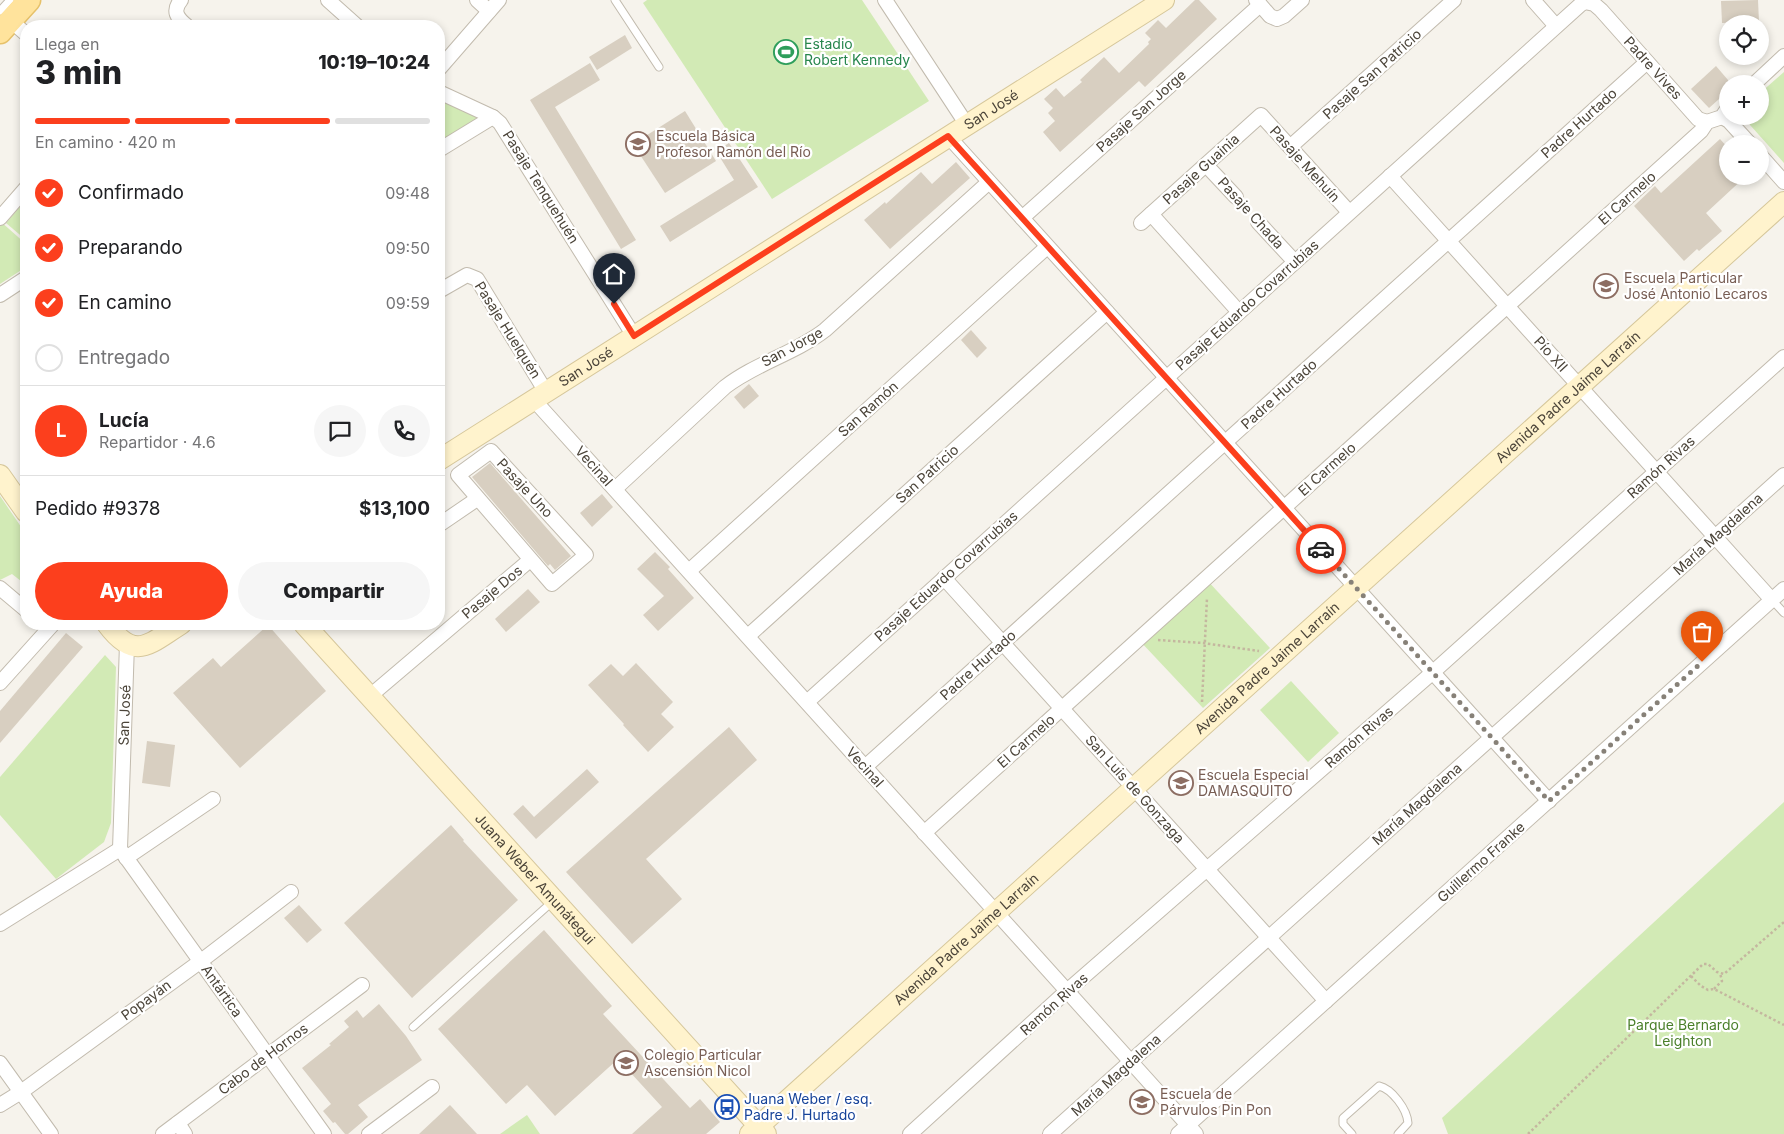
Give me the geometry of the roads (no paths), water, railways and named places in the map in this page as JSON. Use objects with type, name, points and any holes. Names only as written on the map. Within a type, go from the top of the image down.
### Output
[{"type":"main road","points":[[9,20],[29,0]]},
{"type":"street","points":[[180,20],[176,8],[181,0]]},
{"type":"street","points":[[328,0],[351,20]]},
{"type":"street","points":[[477,0],[490,11]]},
{"type":"street","points":[[445,62],[499,0]]},
{"type":"street","points":[[885,0],[967,125]]},
{"type":"street","name":"San José","points":[[445,456],[1164,0]]},
{"type":"street","name":"Pasaje San Jorge","points":[[1022,218],[1258,2],[1270,16],[1277,19],[1284,16],[1302,0]]},
{"type":"street","name":"Pasaje San Patricio","points":[[1290,147],[1454,0]]},
{"type":"street","points":[[1533,0],[1556,26]]},
{"type":"street","name":"Pasaje Eduardo Covarrubias","points":[[807,702],[1556,26],[1585,2],[1594,4],[1601,10]]},
{"type":"street","name":"Padre Vives","points":[[1601,10],[1698,119],[1706,122]]},
{"type":"street","points":[[1764,75],[1784,56]]},
{"type":"street","name":"Padre Hurtado","points":[[865,767],[1647,62]]},
{"type":"street","name":"Pasaje Tenquehuén","points":[[445,95],[493,117],[506,130],[634,336]]},
{"type":"street","name":"Pasaje Mehuín","points":[[1261,115],[1350,212]]},
{"type":"street","name":"Pasaje Guainia","points":[[1239,312],[1146,219],[1261,115]]},
{"type":"street","points":[[1706,122],[1719,115]]},
{"type":"street","points":[[445,146],[493,117]]},
{"type":"street","name":"El Carmelo","points":[[924,832],[1701,131],[1706,122]]},
{"type":"street","points":[[1733,125],[1742,135]]},
{"type":"street","points":[[948,136],[1549,801]]},
{"type":"street","name":"Pasaje Chada","points":[[1206,165],[1236,197]]},
{"type":"street","points":[[1769,165],[1784,182]]},
{"type":"street","name":"Pío XII","points":[[1390,176],[1772,600]]},
{"type":"street","name":"San Jorge","points":[[615,489],[738,377],[805,344],[825,330],[989,182]]},
{"type":"street","points":[[0,218],[20,195]]},
{"type":"street","name":"Avenida Padre Jaime Larraín","points":[[758,1131],[996,912],[1784,202]]},
{"type":"street","name":"Pasaje Chada","points":[[1258,222],[1295,262]]},
{"type":"street","name":"San Ramón","points":[[689,571],[1047,247]]},
{"type":"street","name":"Pasaje Huelquén","points":[[445,288],[467,275],[477,279],[540,396]]},
{"type":"street","points":[[0,295],[20,282]]},
{"type":"street","name":"San Patricio","points":[[748,636],[1106,312]]},
{"type":"street","name":"Ramón Rivas","points":[[910,1134],[1068,992],[1432,672],[1784,357]]},
{"type":"street","name":"Vecinal","points":[[540,396],[615,489],[1131,1062],[1187,1131]]},
{"type":"street","name":"Pasaje Uno","points":[[478,499],[458,475],[490,451],[586,554],[552,584],[530,560]]},
{"type":"street","points":[[0,475],[20,503]]},
{"type":"street","name":"María Magdalena","points":[[1050,1134],[1784,475]]},
{"type":"street","points":[[445,521],[478,499]]},
{"type":"street","name":"Pasaje Dos","points":[[370,696],[530,560],[478,499]]},
{"type":"street","name":"San Luis de Gonzaga","points":[[944,578],[1326,1001]]},
{"type":"street","points":[[0,588],[20,605]]},
{"type":"street","name":"Guillermo Franke","points":[[1187,1131],[1326,1001],[1784,589]]},
{"type":"street","points":[[0,683],[44,630]]},
{"type":"street","points":[[112,630],[116,636],[133,647],[146,646],[171,630]]},
{"type":"street","name":"Juana Weber Amunátegui","points":[[310,630],[554,900],[758,1131]]},
{"type":"street","name":"San José","points":[[123,854],[127,644]]},
{"type":"street","points":[[0,924],[123,854],[213,799]]},
{"type":"street","name":"Antártica","points":[[123,854],[201,960],[324,1134]]},
{"type":"street","name":"Popayán","points":[[0,1105],[201,960],[290,892]]},
{"type":"street","name":"Cabo de Hornos","points":[[163,1134],[182,1129],[268,1055],[362,985]]},
{"type":"street","points":[[0,1063],[51,1134]]},
{"type":"street","points":[[369,1134],[432,1087]]},
{"type":"lane","points":[[615,0],[659,67]]},
{"type":"lane","points":[[1772,600],[1784,612]]},
{"type":"lane","points":[[413,1027],[554,900]]},
{"type":"lane","points":[[1352,1134],[1343,1124],[1343,1118],[1379,1086],[1386,1088],[1408,1116],[1408,1123],[1398,1134]]},
{"type":"place","name":"Estadio Robert Kennedy","points":[[786,52]]},
{"type":"place","name":"Escuela Básica Profesor Ramón del Río","points":[[638,144]]},
{"type":"place","name":"Escuela Particular José Antonio Lecaros","points":[[1606,286]]},
{"type":"place","name":"Escuela Especial DAMASQUITO","points":[[1181,783]]},
{"type":"place","name":"Colegio Particular Ascensión Nicol","points":[[626,1063]]},
{"type":"place","name":"Escuela de Párvulos Pin Pon","points":[[1142,1102]]},
{"type":"place","name":"Juana Weber / esq. Padre J. Hurtado","points":[[727,1107]]},
{"type":"park label","name":"Parque Bernardo Leighton","points":[[1683,1034]]}]
